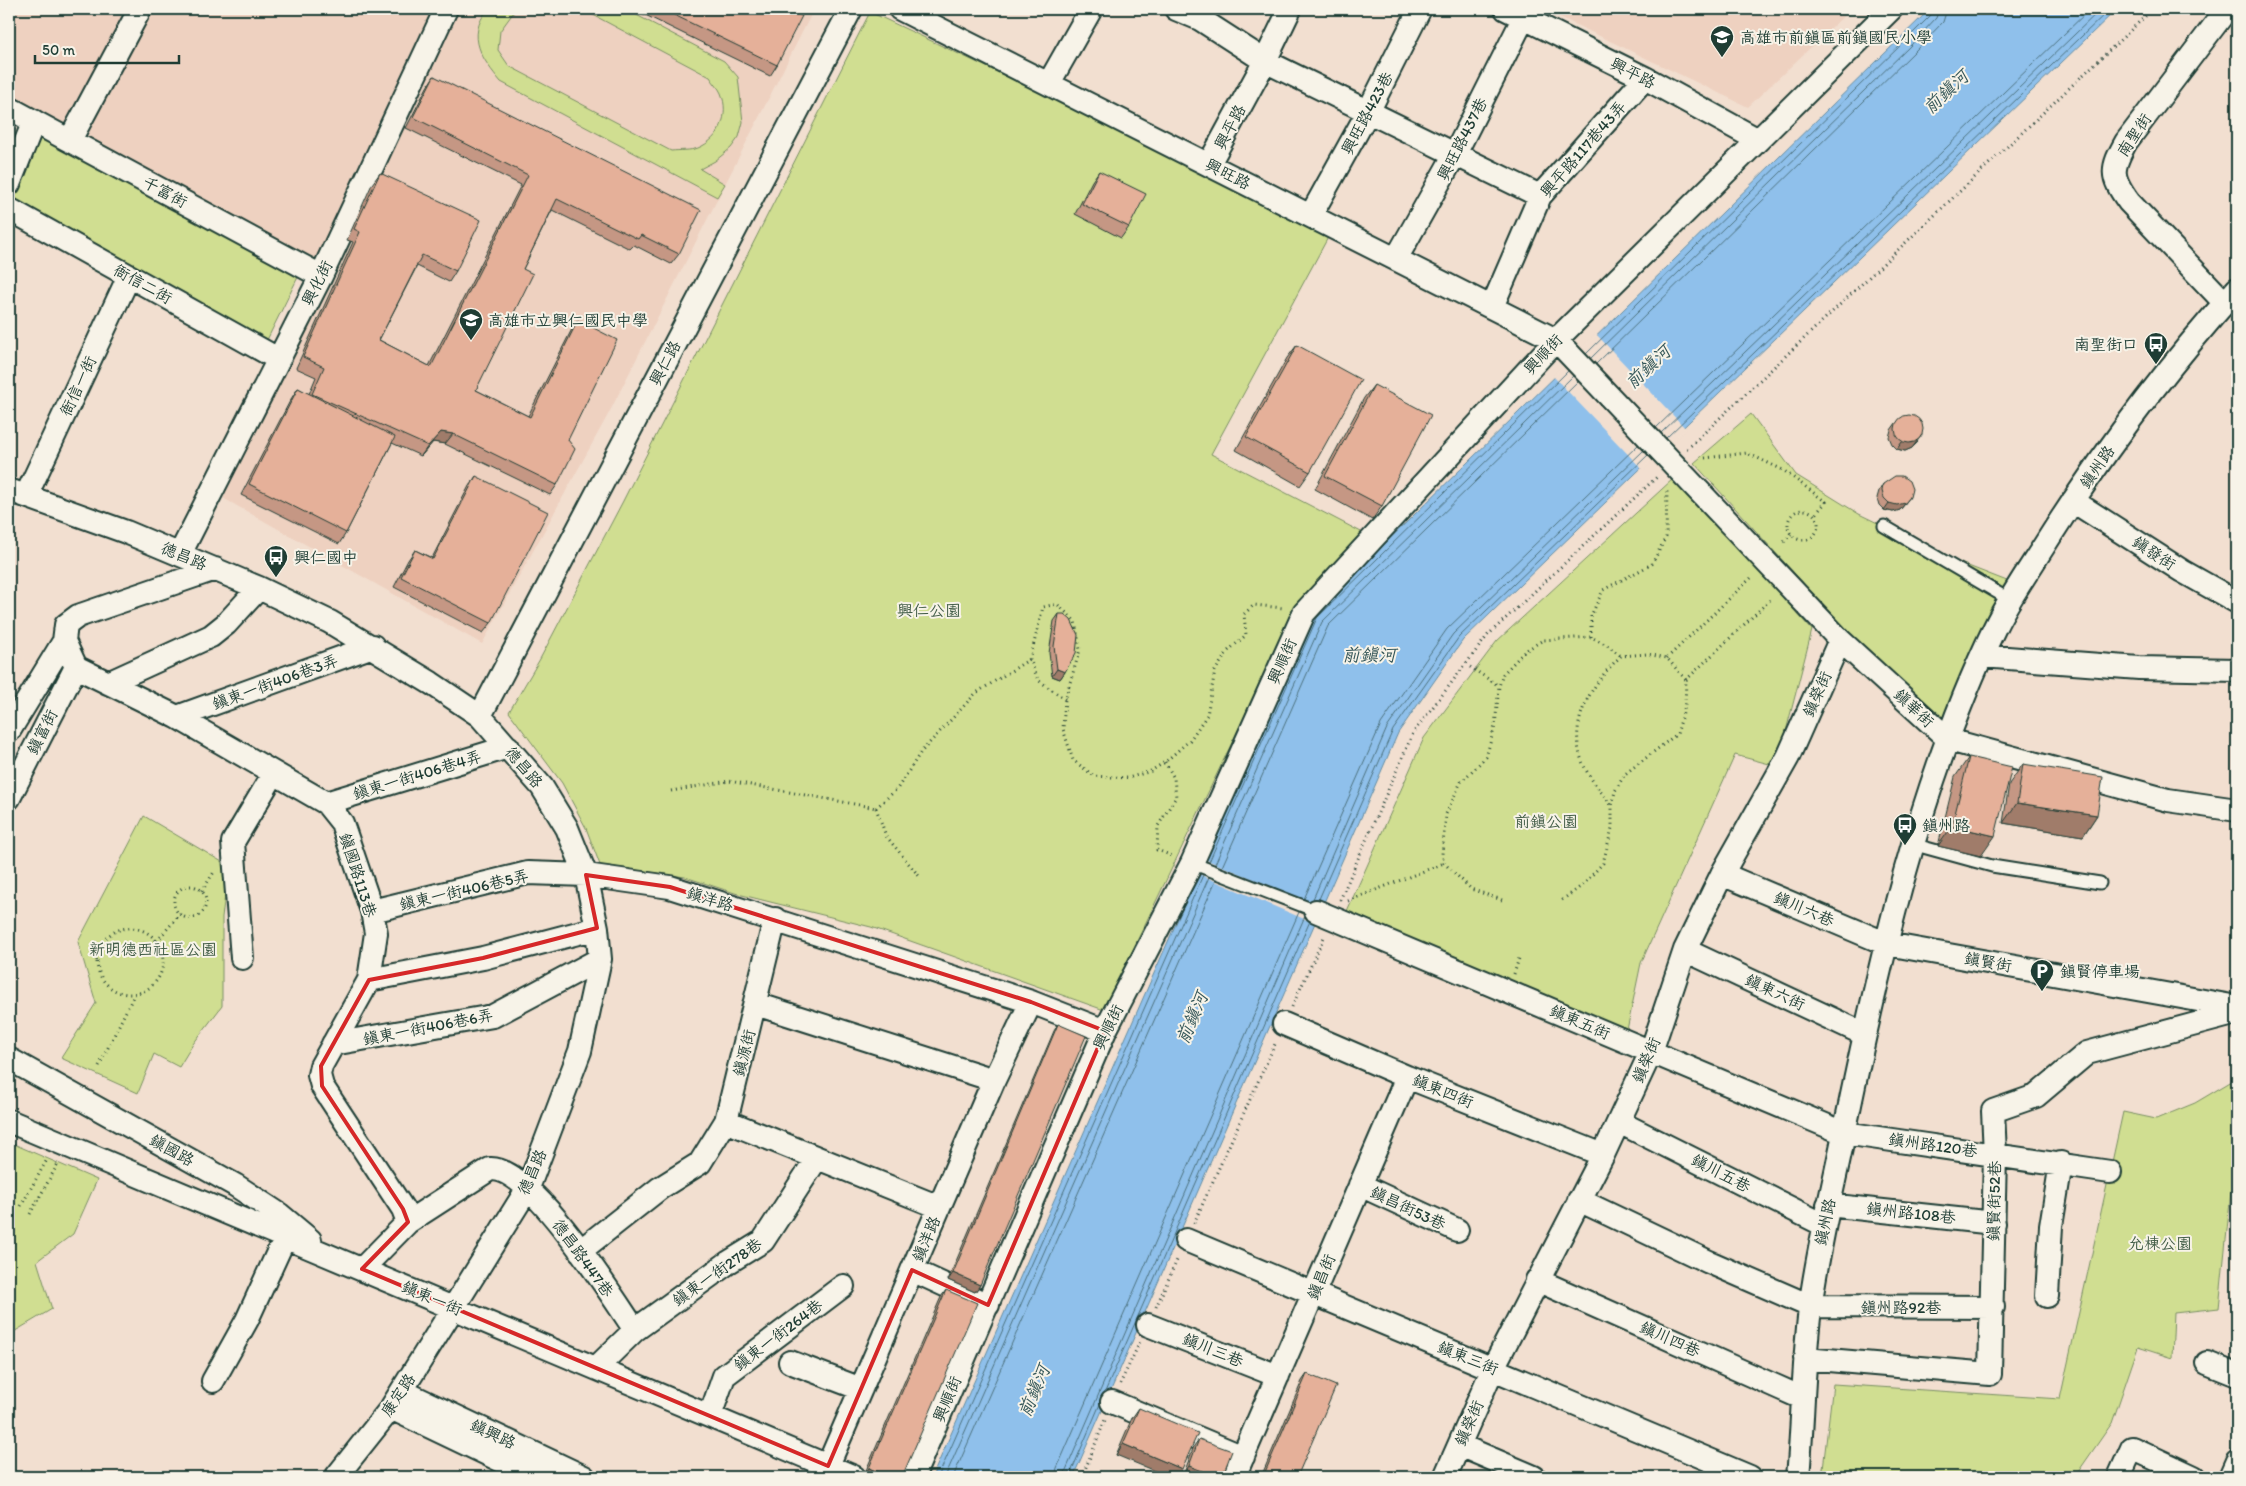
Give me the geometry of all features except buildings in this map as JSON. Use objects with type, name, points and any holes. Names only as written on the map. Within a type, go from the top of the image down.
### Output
[{"type":"street","points":[[70,140],[140,9]]},
{"type":"street","name":"興化街","points":[[180,554],[321,276],[446,9]]},
{"type":"street","name":"興仁路","points":[[480,716],[851,9]]},
{"type":"street","name":"興旺路","points":[[900,9],[1556,340],[1673,463]]},
{"type":"street","points":[[1049,83],[1091,9]]},
{"type":"street","points":[[1176,9],[1200,19],[1265,61],[1540,196]]},
{"type":"street","name":"興平路","points":[[1209,164],[1265,61],[1290,9]]},
{"type":"street","name":"興旺路423巷","points":[[1311,215],[1368,112],[1420,9]]},
{"type":"street","name":"興順街","points":[[913,1477],[1105,1031],[1194,864],[1304,613],[1556,340],[1891,9]]},
{"type":"street","name":"南聖街","points":[[2227,9],[2126,142],[2114,164],[2113,174],[2129,202],[2231,296]]},
{"type":"street","name":"興平路","points":[[1515,13],[1645,78],[1758,140]]},
{"type":"street","name":"興旺路437巷","points":[[1396,259],[1455,154],[1515,13]]},
{"type":"street","name":"興平路117巷43弄","points":[[1492,307],[1540,196],[1645,78]]},
{"type":"street","name":"千富街","points":[[9,108],[321,276]]},
{"type":"street","points":[[9,184],[34,121]]},
{"type":"street","name":"衙信二街","points":[[9,209],[278,359]]},
{"type":"street","name":"衙信一街","points":[[18,493],[129,276]]},
{"type":"street","name":"鎮州路","points":[[1798,1477],[1802,1432],[1802,1398],[1810,1306],[1826,1215],[1864,1034],[1912,844],[1948,740],[1982,656],[2010,600],[2073,501],[2148,395],[2231,296]]},
{"type":"street","name":"鎮華街","points":[[1673,463],[1840,640],[1948,740],[2168,800],[2237,810]]},
{"type":"street","name":"德昌路","points":[[18,493],[215,569],[330,622],[373,646],[480,716],[542,786],[567,828],[586,875],[597,928],[600,959],[580,1051],[528,1188],[454,1307]]},
{"type":"street","name":"鎮發街","points":[[2073,501],[2182,571],[2237,602]]},
{"type":"street","points":[[12,719],[64,641],[66,625],[78,616],[215,569]]},
{"type":"street","points":[[108,683],[211,636],[226,624],[259,588]]},
{"type":"street","name":"鎮榮街","points":[[1445,1477],[1493,1368],[1603,1155],[1651,1052],[1685,950],[1722,874],[1788,757],[1840,640]]},
{"type":"street","points":[[64,641],[76,667]]},
{"type":"street","name":"鎮東一街406巷3弄","points":[[177,717],[373,646]]},
{"type":"street","points":[[1982,656],[2139,668],[2237,670]]},
{"type":"street","name":"鎮國路113巷","points":[[76,667],[177,717],[326,803],[342,823],[372,912],[376,933],[369,980],[321,1066],[319,1075],[322,1086],[403,1209],[408,1222]]},
{"type":"street","name":"鎮富街","points":[[9,798],[76,667]]},
{"type":"street","name":"鎮東一街406巷4弄","points":[[326,803],[508,747]]},
{"type":"street","points":[[242,958],[233,842],[274,773]]},
{"type":"street","name":"鎮東一街406巷5弄","points":[[372,912],[528,873],[586,875]]},
{"type":"street","name":"鎮川六巷","points":[[1722,874],[1887,944]]},
{"type":"street","name":"鎮洋路","points":[[586,875],[670,887],[1031,1002],[1105,1031]]},
{"type":"street","name":"鎮東五街","points":[[1324,915],[1844,1133]]},
{"type":"street","name":"鎮源街","points":[[580,1251],[660,1188],[700,1163],[726,1122],[775,919]]},
{"type":"street","points":[[369,980],[483,958],[597,928]]},
{"type":"street","name":"鎮賢街","points":[[1887,944],[2237,1007]]},
{"type":"street","name":"鎮東六街","points":[[1685,950],[1864,1034]]},
{"type":"street","name":"鎮東一街406巷6弄","points":[[333,1044],[493,1016],[600,959]]},
{"type":"street","name":"鎮洋路","points":[[826,1472],[994,1080],[1031,1002]]},
{"type":"street","points":[[756,1004],[994,1080]]},
{"type":"street","name":"鎮賢街52巷","points":[[1805,1358],[1990,1374],[1995,1154],[1993,1111],[2036,1096],[2086,1053],[2237,1013]]},
{"type":"street","name":"鎮東四街","points":[[1284,1024],[1407,1077],[1603,1155]]},
{"type":"street","name":"鎮國路","points":[[9,1060],[234,1186],[280,1214],[326,1254]]},
{"type":"street","name":"鎮昌街","points":[[1234,1477],[1407,1077]]},
{"type":"street","name":"鎮東一街","points":[[9,1121],[710,1416],[826,1472],[854,1477]]},
{"type":"street","points":[[726,1122],[940,1207]]},
{"type":"street","name":"鎮川五巷","points":[[1619,1122],[1826,1215]]},
{"type":"street","name":"鎮州路120巷","points":[[1844,1133],[2062,1163],[2110,1172]]},
{"type":"street","name":"鎮東一街278巷","points":[[596,1368],[635,1330],[729,1262],[763,1241],[818,1158]]},
{"type":"street","points":[[2048,1296],[2051,1226],[2062,1163]]},
{"type":"street","name":"德昌路447巷","points":[[408,1222],[490,1169],[500,1168],[528,1188],[580,1251],[635,1330]]},
{"type":"street","name":"鎮昌街53巷","points":[[1360,1185],[1456,1230]]},
{"type":"street","points":[[1580,1200],[1709,1262],[1810,1306]]},
{"type":"street","name":"鎮州路108巷","points":[[1826,1215],[1994,1223]]},
{"type":"street","points":[[362,1269],[408,1222]]},
{"type":"street","points":[[213,1380],[247,1320],[285,1237]]},
{"type":"street","name":"鎮東三街","points":[[1186,1240],[1750,1477]]},
{"type":"street","points":[[912,1270],[988,1305]]},
{"type":"street","name":"鎮川四巷","points":[[1537,1280],[1802,1398]]},
{"type":"street","name":"鎮東一街264巷","points":[[710,1416],[724,1376],[843,1286]]},
{"type":"street","name":"鎮州路92巷","points":[[1810,1306],[1993,1307]]},
{"type":"street","name":"康定路","points":[[336,1477],[396,1400],[454,1307]]},
{"type":"street","name":"鎮川三巷","points":[[1148,1325],[1278,1376]]},
{"type":"street","points":[[790,1362],[860,1389]]},
{"type":"street","points":[[2207,1363],[2237,1375]]},
{"type":"street","name":"鎮興路","points":[[396,1400],[532,1452],[584,1477]]},
{"type":"street","name":"鎮興路","points":[[396,1400],[519,1474]]},
{"type":"street","points":[[1112,1402],[1243,1456]]},
{"type":"street","points":[[1459,1445],[1534,1477]]},
{"type":"street","points":[[2119,1477],[2132,1448],[2194,1477]]},
{"type":"street","points":[[519,1474],[532,1452]]},
{"type":"street","points":[[2230,1477],[2237,1461]]},
{"type":"lane","points":[[1884,526],[2010,600]]},
{"type":"lane","points":[[1912,844],[1992,866],[2100,883]]},
{"type":"lane","points":[[1194,864],[1324,915]]},
{"type":"path","points":[[1082,1477],[1112,1402],[1284,1024],[1324,915],[1413,733],[1488,635],[1673,463],[2153,9]]},
{"type":"path","points":[[1705,458],[1747,453],[1783,470],[1826,502],[1815,515]]},
{"type":"path","points":[[1591,637],[1591,616],[1603,590],[1652,564],[1666,537],[1667,491]]},
{"type":"path","points":[[1800,510],[1808,510],[1815,515],[1818,522],[1817,530],[1812,537],[1805,540],[1797,539],[1790,534],[1788,519],[1793,513],[1800,510]]},
{"type":"path","points":[[1784,542],[1790,534]]},
{"type":"path","points":[[1667,658],[1751,578]]},
{"type":"path","points":[[1686,680],[1771,599]]},
{"type":"path","points":[[1065,700],[1038,680],[1030,659],[1043,607],[1057,604],[1076,621],[1080,650],[1065,700],[1063,729],[1073,760],[1094,776],[1128,778],[1151,771],[1165,762],[1190,740],[1207,715],[1215,671],[1228,651],[1246,635],[1244,614],[1254,605],[1271,605],[1304,613]]},
{"type":"path","points":[[1502,900],[1471,889],[1444,863],[1442,854],[1446,814],[1461,782],[1486,757],[1495,726],[1499,686],[1503,674],[1525,651],[1543,640],[1591,637],[1621,656]]},
{"type":"path","points":[[1562,900],[1583,885],[1602,863],[1612,828],[1612,806],[1615,791],[1625,774],[1677,734],[1685,706],[1686,680],[1667,658],[1647,654],[1621,656],[1606,669],[1582,705],[1577,740],[1582,761],[1612,806]]},
{"type":"path","points":[[876,808],[897,789],[921,752],[976,693],[1030,659]]},
{"type":"path","points":[[1470,667],[1499,686]]},
{"type":"path","points":[[1165,762],[1174,778],[1176,797],[1158,826],[1157,850],[1194,864]]},
{"type":"path","points":[[671,791],[729,781],[876,808]]},
{"type":"path","points":[[876,808],[886,836],[920,876]]},
{"type":"path","points":[[1348,900],[1444,863]]},
{"type":"path","points":[[187,886],[196,886],[206,898],[206,905],[202,912],[188,918],[180,914],[175,907],[174,898],[179,890],[187,886]]},
{"type":"path","points":[[157,941],[180,914]]},
{"type":"path","points":[[125,928],[142,931],[157,941],[162,951],[164,963],[161,974],[155,984],[145,991],[123,994],[112,990],[103,982],[98,972],[96,960],[98,949],[105,939],[114,932],[125,928]]},
{"type":"path","points":[[1513,978],[1520,955]]},
{"type":"path","points":[[99,1066],[134,994]]},
{"type":"path","points":[[21,1206],[50,1156],[60,1161],[30,1214]]},
{"type":"highlighted area","points":[[586,875],[670,887],[1031,1002],[1105,1031],[988,1305],[912,1270],[828,1466],[362,1269],[408,1222],[403,1209],[322,1086],[321,1066],[369,980],[483,958],[597,928]]},
{"type":"shaded area","points":[[9,9],[446,9],[321,276],[9,108]]},
{"type":"shaded area","name":"高雄市立興仁國民中學","points":[[458,9],[804,9],[812,13],[609,413],[482,644],[223,498],[342,244]]},
{"type":"shaded area","name":"高雄市前鎮區前鎮國民小學","points":[[1543,9],[1851,9],[1748,107]]},
{"type":"green space","points":[[488,9],[516,9],[500,31],[498,50],[509,66],[671,151],[698,148],[712,139],[723,118],[723,101],[719,89],[710,77],[582,9],[625,9],[724,61],[738,77],[743,122],[739,137],[731,148],[715,161],[700,169],[725,184],[717,197],[501,82],[483,57],[477,39],[481,19]]},
{"type":"green space","name":"興仁公園","points":[[870,12],[1332,230],[1211,454],[1363,533],[1293,615],[1104,1010],[871,927],[738,894],[685,877],[600,865],[586,828],[562,783],[509,712],[540,659],[623,501]]},
{"type":"green space","points":[[37,130],[301,271],[266,342],[10,201]]},
{"type":"green space","points":[[1751,414],[1796,475],[1859,514],[1958,562],[2012,583],[1944,738],[1694,463]]},
{"type":"green space","name":"前鎮公園","points":[[1674,478],[1812,630],[1777,766],[1735,755],[1641,963],[1627,1030],[1347,911],[1424,738],[1497,641]]},
{"type":"green space","name":"新明德西社區公園","points":[[144,816],[229,866],[222,917],[222,1006],[193,1044],[179,1067],[154,1054],[138,1093],[61,1058],[96,1003],[78,942]]},
{"type":"green space","name":"允棟公園","points":[[2237,1078],[2237,1192],[2231,1191],[2219,1308],[2174,1313],[2172,1358],[2138,1347],[2112,1423],[2078,1472],[2071,1477],[1822,1477],[1833,1384],[2060,1399],[2123,1112],[2156,1119],[2195,1103]]},
{"type":"green space","points":[[9,1142],[97,1180],[73,1234],[37,1261],[52,1309],[12,1333],[9,1338]]},
{"type":"water","name":"前鎮河","points":[[1930,9],[2117,9],[1463,640],[1398,733],[1073,1477],[932,1477],[1312,615]]},
{"type":"pier","points":[[1596,334],[1686,429],[1643,470],[1553,376]]},
{"type":"pier","points":[[1202,858],[1317,905],[1309,921],[1196,873]]},
{"type":"place","name":"高雄市前鎮區前鎮國民小學","points":[[1722,58]]},
{"type":"place","name":"高雄市立興仁國民中學","points":[[471,341]]},
{"type":"place","name":"南聖街口","points":[[2156,365]]},
{"type":"place","name":"興仁國中","points":[[276,578]]},
{"type":"place","name":"鎮州路","points":[[1905,846]]},
{"type":"place","name":"鎮賢停車場","points":[[2042,992]]}]
